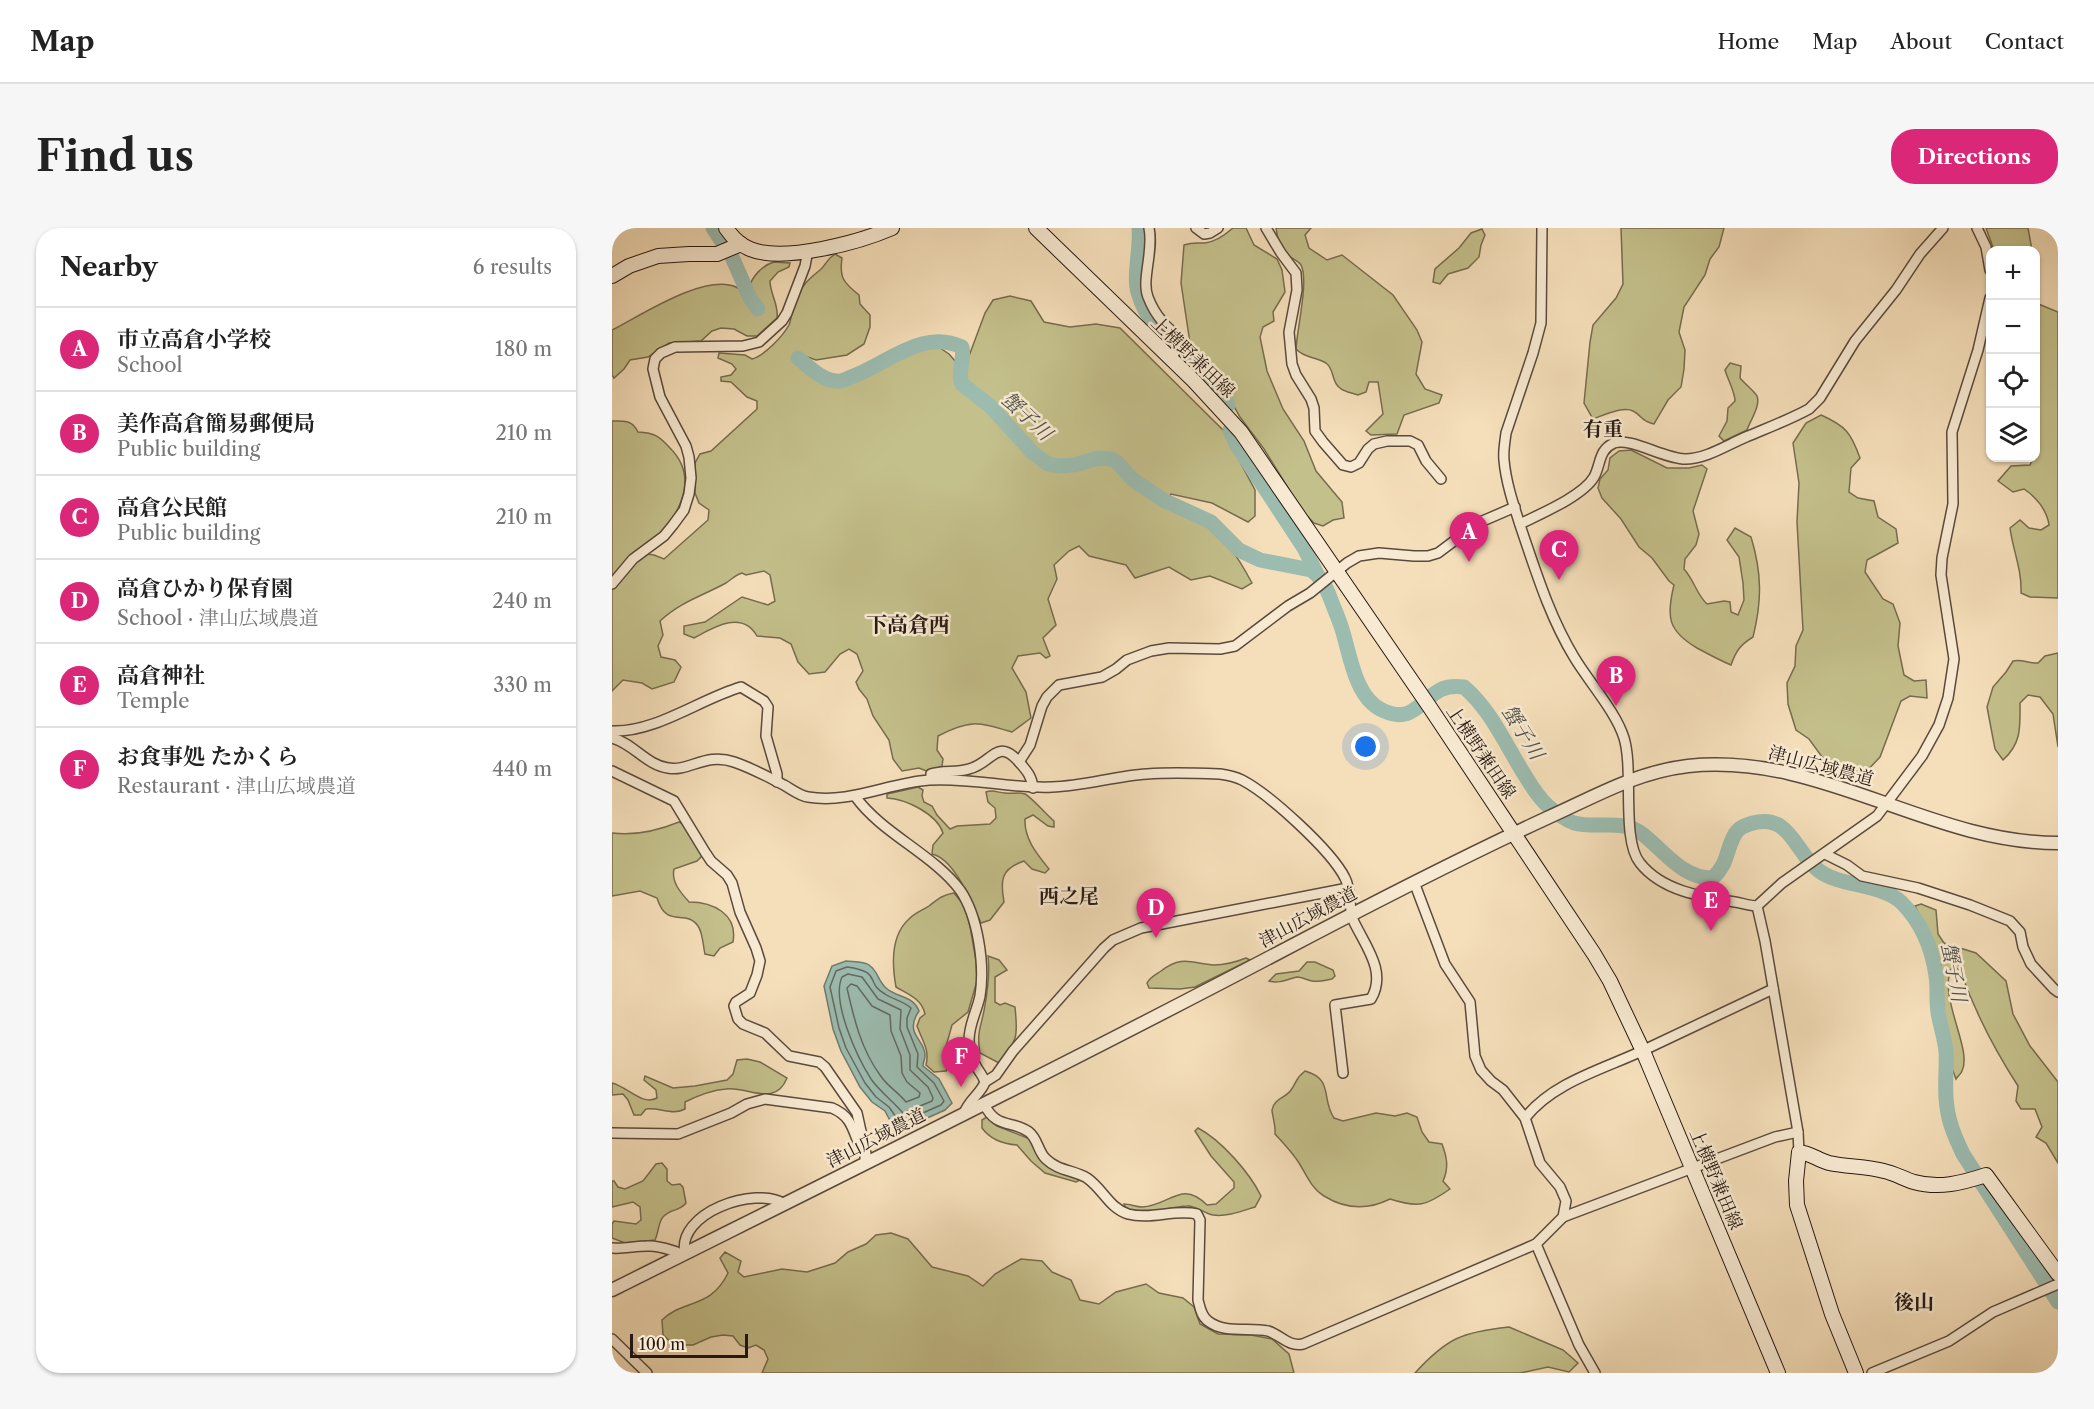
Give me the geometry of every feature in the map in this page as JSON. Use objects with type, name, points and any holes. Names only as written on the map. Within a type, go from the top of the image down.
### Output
[{"type":"main road","points":[[726,228],[733,248]]},
{"type":"main road","points":[[612,276],[629,266],[658,256],[717,254],[733,248],[774,253],[808,250],[845,245],[892,228]]},
{"type":"main road","name":"上横野兼田線","points":[[1036,228],[1173,356],[1240,432],[1331,575],[1426,702],[1594,954],[1610,981],[1643,1051],[1778,1373]]},
{"type":"main road","points":[[1856,1373],[1832,1314],[1797,1205],[1796,1181],[1799,1152],[1831,1163],[1886,1171],[1915,1182],[1937,1185],[1959,1184],[1979,1177],[2054,1283]]},
{"type":"street","points":[[1149,228],[1151,245],[1145,285],[1147,294],[1161,321],[1177,334],[1178,339],[1173,356]]},
{"type":"street","points":[[1196,228],[1204,234],[1218,228]]},
{"type":"street","points":[[1266,228],[1296,273],[1297,290],[1289,332],[1292,364],[1311,399],[1314,408],[1315,431],[1343,465],[1351,467],[1359,463],[1368,448],[1374,444],[1387,441],[1410,441],[1418,445],[1426,461],[1441,479]]},
{"type":"street","points":[[1542,228],[1541,323],[1506,433],[1504,447],[1506,474],[1520,524],[1556,625],[1623,734],[1627,746],[1633,853],[1640,864],[1652,875],[1693,895],[1757,906]]},
{"type":"street","points":[[1520,524],[1588,485],[1594,477],[1603,452],[1614,443],[1627,443],[1663,456],[1689,459],[1716,450],[1809,408],[1820,398],[1855,341],[1896,290],[1920,254],[1943,228]]},
{"type":"street","points":[[1977,228],[1986,247]]},
{"type":"street","points":[[612,584],[633,559],[664,536],[674,525],[684,510],[689,494],[691,478],[689,457],[686,446],[660,397],[653,369],[655,359],[661,353],[675,347],[743,346],[759,342],[782,321],[787,313],[805,266],[808,250]]},
{"type":"street","points":[[1757,906],[1782,883],[1877,816],[1922,756],[1939,725],[1953,677],[1953,648],[1941,575],[1942,558],[1953,504],[1953,432],[1978,350],[1990,300]]},
{"type":"street","points":[[1019,762],[1030,745],[1042,706],[1059,685],[1102,677],[1127,660],[1150,651],[1169,648],[1220,649],[1235,646],[1359,556],[1379,553],[1428,556],[1437,553],[1478,523],[1515,507]]},
{"type":"street","points":[[612,731],[624,731],[647,725],[741,687],[768,707],[766,736],[777,774],[777,782]]},
{"type":"street","points":[[612,738],[630,745],[659,766],[669,769],[707,759],[733,761],[806,797],[855,796],[931,779],[986,781],[1033,788],[1068,787],[1145,774],[1192,773],[1232,776],[1243,781],[1289,815],[1327,853],[1346,879],[1352,914],[1375,964],[1376,984],[1371,999],[1335,1005],[1343,1073]]},
{"type":"street","points":[[931,779],[931,774],[940,771],[960,771],[976,767],[999,751],[1005,750],[1010,752],[1032,778],[1033,788]]},
{"type":"street","name":"津山広域農道","points":[[612,1290],[785,1204],[866,1160],[984,1104],[1414,882],[1513,833],[1628,780],[1650,773],[1719,764],[1782,770],[1967,830],[2000,838],[2058,843]]},
{"type":"street","points":[[612,771],[674,801],[711,861],[727,875],[732,883],[740,912],[760,961],[750,993],[736,1002],[735,1013],[742,1024],[765,1034],[789,1056],[819,1062],[825,1067],[857,1113],[866,1160]]},
{"type":"street","points":[[855,796],[869,812],[950,878],[967,901],[978,941],[982,968],[980,999],[971,1026],[969,1041],[977,1068],[985,1082]]},
{"type":"street","points":[[1825,854],[1862,876],[1918,888],[2010,921],[2020,932],[2023,947],[2031,964],[2058,992]]},
{"type":"street","points":[[1414,882],[1445,964],[1470,1002],[1474,1056],[1481,1070],[1491,1082],[1503,1090],[1525,1118],[1540,1163],[1563,1193],[1566,1201],[1563,1217]]},
{"type":"street","points":[[964,1114],[966,1107],[985,1082],[996,1075],[1013,1051],[1113,940],[1141,928],[1348,888]]},
{"type":"street","points":[[1757,906],[1798,1132],[1799,1152]]},
{"type":"street","points":[[1525,1118],[1569,1083],[1643,1051],[1773,989]]},
{"type":"street","points":[[612,1133],[678,1134],[755,1101],[765,1099],[832,1108],[842,1112],[848,1118],[866,1160]]},
{"type":"street","points":[[984,1104],[988,1113],[995,1119],[1029,1132],[1042,1155],[1054,1166],[1089,1179],[1120,1211],[1132,1215],[1177,1212],[1197,1214],[1200,1220],[1198,1300],[1206,1320],[1217,1326],[1271,1332],[1293,1345],[1303,1344],[1536,1244],[1563,1217],[1691,1167],[1775,1137],[1798,1132]]},
{"type":"street","points":[[612,1248],[624,1249],[650,1245],[682,1255],[688,1231],[702,1218],[725,1203],[732,1200],[772,1198],[785,1204]]},
{"type":"street","points":[[1536,1244],[1579,1345],[1595,1373]]},
{"type":"street","points":[[1872,1373],[1949,1341],[1993,1312],[2054,1283]]},
{"type":"street","points":[[612,1339],[647,1373]]},
{"type":"shaded area","points":[[1233,228],[1246,228],[1254,245],[1277,259],[1282,270],[1285,292],[1273,312],[1274,321],[1263,327],[1260,337],[1267,371],[1283,409],[1304,441],[1316,471],[1342,502],[1344,518],[1333,520],[1323,526],[1314,523],[1303,512],[1264,449],[1240,417],[1215,373],[1190,343],[1181,283],[1184,245],[1213,241],[1224,236]]},
{"type":"shaded area","points":[[1276,228],[1311,228],[1305,235],[1309,248],[1327,260],[1342,255],[1393,295],[1417,330],[1422,342],[1416,374],[1425,389],[1442,395],[1439,403],[1404,415],[1397,434],[1371,435],[1366,431],[1383,414],[1378,382],[1369,382],[1366,392],[1358,395],[1346,391],[1337,385],[1326,363],[1296,349],[1304,282],[1303,272],[1300,263],[1284,251]]},
{"type":"shaded area","points":[[1621,228],[1724,228],[1719,247],[1710,259],[1705,275],[1684,307],[1679,332],[1685,350],[1681,387],[1668,400],[1654,424],[1629,410],[1613,412],[1593,419],[1584,403],[1593,325],[1616,298],[1623,284]]},
{"type":"shaded area","points":[[1986,228],[2028,228],[2031,246],[1993,246]]},
{"type":"shaded area","points":[[1482,229],[1485,235],[1479,257],[1468,268],[1448,274],[1440,284],[1433,282],[1435,269],[1459,248],[1471,233]]},
{"type":"shaded area","points":[[835,254],[842,258],[841,271],[844,280],[859,295],[860,304],[870,315],[870,327],[864,344],[847,355],[816,360],[802,355],[795,358],[819,378],[838,383],[862,376],[915,350],[937,346],[957,363],[969,356],[985,313],[993,300],[1010,296],[1031,301],[1044,322],[1070,327],[1096,324],[1120,328],[1223,430],[1255,490],[1255,516],[1248,522],[1212,503],[1171,494],[1163,505],[1197,520],[1223,540],[1236,556],[1252,583],[1242,589],[1210,576],[1191,580],[1169,567],[1135,578],[1126,565],[1089,556],[1079,546],[1069,551],[1054,565],[1057,579],[1048,599],[1056,625],[1043,638],[1050,656],[1046,658],[1040,653],[1018,656],[1012,668],[1026,692],[1031,718],[1012,732],[974,724],[958,727],[938,736],[937,750],[943,759],[942,766],[929,772],[919,768],[902,771],[893,759],[889,740],[873,716],[867,699],[856,682],[863,671],[857,654],[849,649],[840,654],[825,672],[809,674],[798,662],[791,644],[780,638],[757,636],[751,628],[744,624],[727,623],[694,638],[684,634],[684,626],[705,622],[742,597],[768,605],[775,601],[770,575],[764,571],[737,575],[726,583],[683,604],[660,621],[663,635],[658,646],[661,657],[675,660],[681,667],[674,682],[652,689],[642,683],[623,680],[612,691],[612,421],[628,422],[638,432],[656,436],[680,461],[685,475],[680,503],[674,517],[646,554],[664,559],[708,520],[709,510],[699,503],[695,493],[695,463],[700,454],[711,451],[757,409],[757,401],[747,397],[731,382],[721,381],[721,377],[731,375],[736,369],[732,364],[718,358],[719,353],[745,355],[752,359],[767,350],[789,325],[800,290]]},
{"type":"shaded area","points":[[774,262],[790,263],[789,267],[778,272],[770,281],[777,318],[757,336],[747,336],[734,329],[721,328],[712,331],[701,341],[669,343],[648,357],[630,360],[614,378],[612,375],[612,330],[672,298],[707,286],[723,284],[736,287],[745,294],[757,310],[761,308],[749,288],[750,284],[758,272]]},
{"type":"shaded area","points":[[2040,305],[2058,312],[2058,598],[2030,597],[2021,593],[2020,576],[2010,528],[2020,520],[2029,528],[2041,530],[2049,525],[2048,519],[2040,504],[2024,489],[2013,492],[1998,481],[2011,466],[2030,465],[2031,462],[2040,462]]},
{"type":"shaded area","points":[[1730,363],[1741,366],[1740,378],[1757,396],[1758,404],[1747,430],[1724,441],[1719,436],[1727,421],[1728,408],[1735,401],[1725,370]]},
{"type":"shaded area","points":[[1821,415],[1846,431],[1854,442],[1860,458],[1851,468],[1849,492],[1858,498],[1874,501],[1878,517],[1896,529],[1898,543],[1867,560],[1865,572],[1883,599],[1893,604],[1900,623],[1898,646],[1904,675],[1914,681],[1926,680],[1927,698],[1910,696],[1901,701],[1880,757],[1863,775],[1852,774],[1828,765],[1809,739],[1796,730],[1788,704],[1787,683],[1795,666],[1796,646],[1803,630],[1797,522],[1799,483],[1793,443],[1806,423]]},
{"type":"shaded area","points":[[1631,450],[1667,468],[1689,468],[1702,465],[1707,469],[1693,511],[1699,534],[1696,545],[1685,559],[1684,569],[1707,604],[1730,602],[1731,612],[1738,615],[1744,600],[1743,583],[1739,557],[1727,540],[1735,528],[1751,537],[1759,575],[1758,611],[1753,637],[1739,649],[1731,665],[1687,642],[1675,629],[1670,615],[1674,585],[1652,558],[1639,547],[1621,519],[1602,498],[1598,488],[1600,479],[1608,470],[1610,458],[1619,451]]},
{"type":"shaded area","points":[[2058,653],[2058,747],[2053,714],[2040,697],[2028,695],[2020,703],[2020,727],[2017,741],[2003,760],[1995,749],[1987,707],[1993,687],[2013,661],[2038,663],[2045,656]]},
{"type":"shaded area","points":[[918,787],[923,790],[924,802],[932,806],[950,829],[957,826],[990,824],[996,818],[995,808],[988,802],[986,792],[1025,794],[1054,821],[1054,827],[1048,826],[1033,815],[1025,819],[1029,840],[1049,869],[1045,873],[1032,869],[1024,861],[1016,864],[1004,876],[1002,887],[1004,902],[990,920],[981,923],[968,894],[955,873],[948,864],[932,854],[933,845],[943,833],[940,826],[920,809],[903,801],[887,798],[887,794]]},
{"type":"shaded area","points":[[679,822],[687,826],[703,855],[697,861],[674,869],[673,874],[677,887],[689,902],[715,907],[728,917],[732,924],[733,942],[720,948],[714,956],[705,954],[698,926],[693,921],[666,913],[657,898],[640,891],[612,896],[612,833],[646,832]]},
{"type":"shaded area","points":[[954,893],[964,905],[970,926],[977,981],[968,1012],[952,1025],[945,1050],[950,1063],[946,1071],[934,1072],[926,1065],[926,1050],[917,1026],[920,1018],[925,1014],[921,1004],[896,987],[894,951],[899,933],[911,917],[940,898]]},
{"type":"shaded area","points":[[1921,904],[1936,910],[1938,934],[1944,943],[1976,953],[2006,981],[2013,1014],[2030,1046],[2058,1082],[2058,1163],[2046,1143],[2036,1137],[2042,1127],[2035,1109],[2021,1109],[2016,1101],[2018,1086],[1986,1030],[1960,970],[1952,967],[1949,992],[1964,1061],[1962,1072],[1956,1079],[1950,1063],[1945,1027],[1941,965],[1915,906]]},
{"type":"shaded area","points":[[988,956],[999,960],[1007,970],[995,977],[995,1002],[1015,1007],[1015,1037],[1010,1049],[999,1063],[980,1053],[979,1045],[979,1033],[988,987]]},
{"type":"shaded area","points":[[1246,958],[1250,960],[1195,987],[1149,988],[1147,983],[1153,976],[1175,963],[1187,961],[1218,965]]},
{"type":"shaded area","points":[[1307,962],[1315,962],[1333,970],[1335,976],[1332,979],[1319,981],[1297,977],[1280,982],[1269,981],[1276,974],[1299,971]]},
{"type":"shaded area","points":[[747,1059],[760,1062],[787,1078],[782,1087],[768,1094],[726,1089],[685,1102],[685,1109],[680,1111],[646,1109],[641,1115],[634,1115],[623,1094],[612,1095],[612,1083],[646,1100],[657,1098],[656,1090],[644,1080],[645,1076],[673,1088],[727,1080],[733,1074],[737,1060]]},
{"type":"shaded area","points":[[1305,1071],[1320,1079],[1326,1090],[1330,1111],[1334,1118],[1343,1121],[1376,1113],[1395,1116],[1407,1113],[1417,1117],[1422,1132],[1429,1142],[1442,1144],[1447,1162],[1443,1181],[1450,1189],[1422,1204],[1408,1204],[1390,1199],[1365,1206],[1348,1206],[1319,1193],[1299,1163],[1275,1134],[1272,1112],[1275,1103],[1289,1093]]},
{"type":"shaded area","points":[[987,1117],[997,1126],[1030,1139],[1038,1154],[1080,1180],[1076,1182],[1045,1173],[1017,1145],[993,1138],[982,1128],[982,1120]]},
{"type":"shaded area","points":[[1198,1128],[1216,1140],[1250,1177],[1261,1196],[1255,1207],[1224,1215],[1210,1214],[1190,1206],[1149,1212],[1126,1209],[1124,1204],[1152,1206],[1182,1194],[1190,1194],[1207,1205],[1216,1204],[1234,1188],[1234,1182],[1211,1156],[1195,1131]]},
{"type":"shaded area","points":[[662,1163],[667,1169],[667,1181],[672,1185],[680,1184],[683,1187],[686,1203],[662,1218],[655,1240],[625,1243],[612,1238],[614,1221],[636,1224],[641,1220],[640,1207],[633,1202],[612,1207],[612,1181],[618,1187],[625,1189],[643,1181],[656,1164]]},
{"type":"shaded area","points":[[891,1233],[908,1239],[932,1267],[968,1276],[983,1286],[995,1274],[1021,1259],[1042,1261],[1052,1272],[1071,1280],[1080,1300],[1099,1304],[1116,1292],[1146,1284],[1159,1293],[1183,1298],[1194,1307],[1200,1324],[1218,1334],[1251,1335],[1272,1339],[1289,1354],[1294,1373],[762,1373],[768,1359],[764,1350],[756,1345],[748,1348],[740,1345],[733,1336],[711,1337],[693,1345],[674,1345],[663,1335],[662,1320],[670,1313],[705,1298],[721,1284],[728,1273],[720,1258],[725,1252],[741,1261],[738,1272],[744,1277],[782,1269],[807,1272],[835,1263],[876,1235]]},
{"type":"shaded area","points":[[1509,1327],[1563,1350],[1578,1363],[1569,1372],[1548,1367],[1520,1373],[1415,1373],[1446,1344],[1456,1339],[1479,1331]]},
{"type":"water","points":[[846,961],[869,965],[886,988],[909,999],[916,1006],[919,1011],[913,1025],[924,1050],[923,1066],[939,1079],[952,1103],[945,1110],[896,1132],[885,1111],[872,1102],[860,1087],[841,1051],[833,1029],[824,986],[832,966]]},
{"type":"waterway","name":"蟹子川","points":[[713,228],[732,257],[750,298],[758,309]]},
{"type":"waterway","points":[[1139,228],[1137,285],[1145,310],[1155,325],[1207,373],[1219,387],[1228,405]]},
{"type":"waterway","name":"蟹子川","points":[[798,358],[821,376],[839,381],[919,345],[947,342],[962,347],[960,375],[962,384],[990,406],[1033,453],[1048,464],[1074,465],[1099,458],[1111,459],[1117,462],[1132,479],[1163,500],[1211,522],[1239,550],[1260,560],[1311,570],[1315,573],[1323,583],[1341,626],[1359,685],[1373,704],[1382,710],[1401,715],[1409,713],[1442,689],[1453,686],[1464,687],[1491,718],[1539,796],[1564,818],[1582,825],[1617,825],[1634,829],[1683,869],[1692,874],[1713,878],[1722,867],[1735,834],[1745,826],[1765,821],[1784,829],[1818,870],[1837,880],[1872,888],[1894,897],[1915,919],[1925,936],[1932,956],[1937,980],[1938,1012],[1946,1052],[1947,1107],[1955,1137],[1963,1154],[2058,1302]]},
{"type":"waterway","points":[[1230,430],[1236,444],[1304,548],[1317,574]]},
{"type":"place","name":"市立高倉小学校","points":[[1469,562]]},
{"type":"place","name":"高倉公民館","points":[[1559,580]]},
{"type":"place","name":"美作高倉簡易郵便局","points":[[1616,706]]},
{"type":"place","name":"高倉神社","points":[[1711,931]]},
{"type":"place","name":"高倉ひかり保育園","points":[[1156,938]]},
{"type":"place","name":"お食事処 たかくら","points":[[961,1087]]},
{"type":"district","name":"有重","points":[[1603,429]]},
{"type":"district","name":"下高倉西","points":[[908,625]]},
{"type":"district","name":"西之尾","points":[[1069,896]]},
{"type":"district","name":"後山","points":[[1914,1302]]}]
